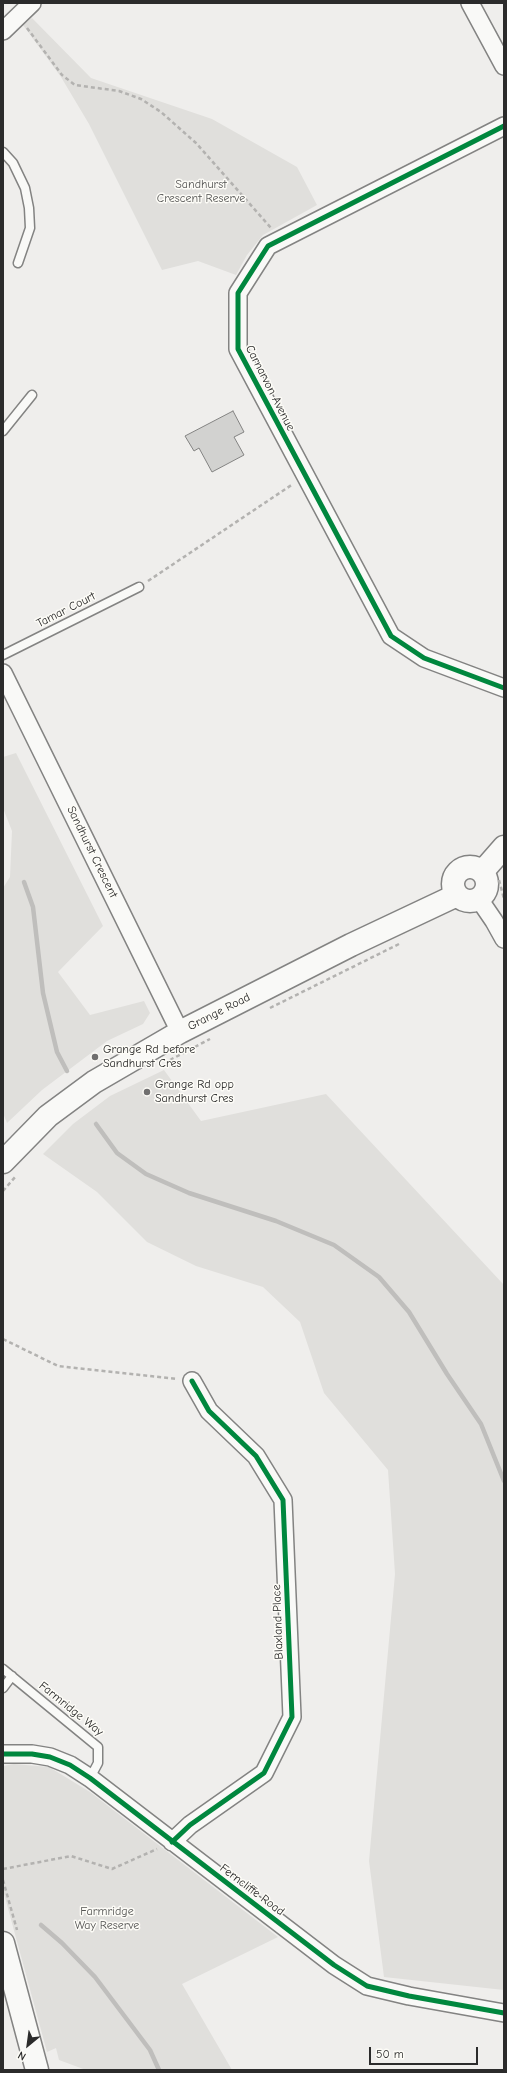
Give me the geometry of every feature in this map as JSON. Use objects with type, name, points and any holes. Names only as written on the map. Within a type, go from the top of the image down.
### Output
[{"type":"street","points":[[3,31],[32,3]]},
{"type":"street","points":[[470,3],[504,66]]},
{"type":"street","name":"Carnarvon Avenue","points":[[504,126],[268,246],[238,293],[238,349],[390,636],[424,658],[504,688]]},
{"type":"street","name":"Sandhurst Crescent","points":[[3,673],[180,1032]]},
{"type":"street","points":[[492,874],[471,866],[459,871],[453,883],[457,895],[469,902],[479,899],[486,893],[488,885],[486,876],[492,874],[504,847]]},
{"type":"street","name":"Grange Road","points":[[12,1167],[48,1116],[94,1082],[180,1032],[351,945],[457,895]]},
{"type":"street","points":[[479,899],[504,939]]},
{"type":"street","name":"Blaxland Place","points":[[172,1842],[190,1825],[264,1773],[292,1717],[283,1500],[256,1456],[209,1411],[192,1381]]},
{"type":"street","name":"Ferncliffe Road","points":[[3,1754],[32,1754],[50,1757],[70,1766],[90,1778],[334,1965],[367,1986],[409,1996],[504,2012]]},
{"type":"street","points":[[3,1943],[37,2070]]},
{"type":"lane","points":[[3,152],[13,163],[25,188],[29,208],[30,228],[18,263]]},
{"type":"lane","points":[[3,431],[32,395]]},
{"type":"lane","name":"Tamar Court","points":[[3,656],[139,587]]},
{"type":"lane","name":"Farmridge Way","points":[[3,1669],[98,1747],[98,1763],[90,1778]]},
{"type":"lane","points":[[3,1688],[12,1676]]},
{"type":"path","points":[[18,16],[62,75],[75,84],[87,88],[101,88],[119,91],[141,99],[161,112],[196,143],[281,239]]},
{"type":"path","points":[[139,587],[289,487]]},
{"type":"path","points":[[492,874],[499,885],[504,899]]},
{"type":"path","points":[[267,1010],[402,942]]},
{"type":"path","points":[[164,1064],[212,1038]]},
{"type":"path","points":[[3,1191],[12,1167]]},
{"type":"path","points":[[3,1339],[58,1366],[192,1381]]},
{"type":"path","points":[[3,1869],[71,1856],[112,1869],[172,1842]]},
{"type":"green space","name":"Sandhurst Crescent Reserve","points":[[32,18],[91,78],[212,119],[297,167],[317,205],[263,235],[247,255],[236,275],[198,261],[162,270],[89,124],[61,77],[23,25]]},
{"type":"green space","points":[[16,753],[103,926],[58,972],[90,1015],[144,1001],[150,1013],[143,1024],[107,1041],[42,1090],[7,1123],[3,1113],[3,888],[10,877],[12,831],[3,808],[3,757]]},
{"type":"green space","points":[[164,1070],[201,1121],[326,1094],[504,1285],[504,1990],[384,1977],[369,1861],[395,1574],[388,1470],[324,1393],[300,1322],[263,1287],[196,1266],[147,1242],[97,1192],[43,1154],[73,1124],[110,1096]]},
{"type":"green space","name":"Farmridge Way Reserve","points":[[14,1764],[49,1767],[90,1792],[278,1937],[182,1984],[232,2070],[86,2070],[59,2060],[56,2048],[47,2052],[3,1890],[3,1766]]},
{"type":"building","points":[[233,411],[244,432],[234,437],[244,455],[212,472],[199,448],[194,451],[185,436]]},
{"type":"waterway","points":[[24,882],[33,907],[43,993],[57,1052],[67,1071]]},
{"type":"waterway","points":[[96,1124],[117,1153],[146,1174],[189,1193],[276,1221],[334,1245],[379,1277],[409,1312],[447,1374],[481,1424],[504,1481]]},
{"type":"waterway","points":[[41,1925],[62,1943],[95,1977],[150,2050],[159,2070]]},
{"type":"cycle path","points":[[504,126],[268,246],[238,293],[238,349],[391,636],[424,658],[504,688]]},
{"type":"cycle path","points":[[172,1842],[190,1825],[264,1773],[292,1717],[283,1500],[256,1456],[209,1411],[192,1381]]},
{"type":"cycle path","points":[[3,1754],[32,1754],[50,1757],[70,1765],[90,1778],[334,1965],[367,1986],[409,1996],[504,2013]]},
{"type":"place","name":"Grange Rd before Sandhurst Cres","points":[[95,1057]]},
{"type":"place","name":"Grange Rd opp Sandhurst Cres","points":[[147,1092]]}]
